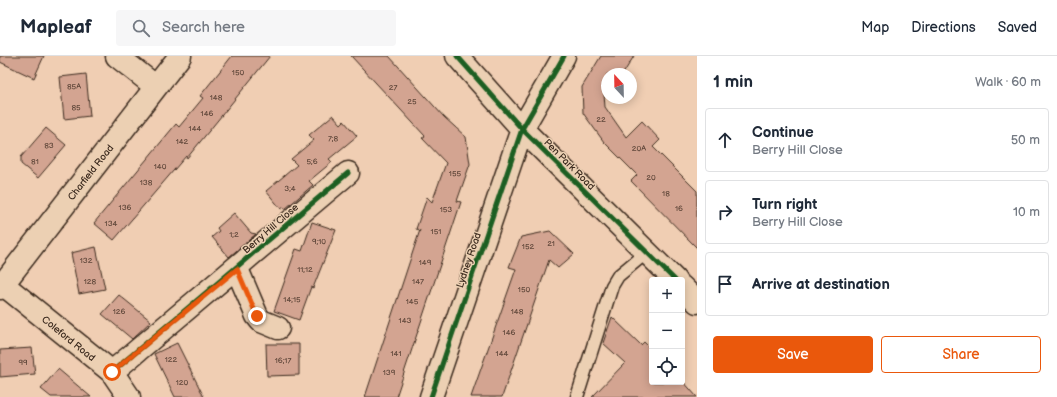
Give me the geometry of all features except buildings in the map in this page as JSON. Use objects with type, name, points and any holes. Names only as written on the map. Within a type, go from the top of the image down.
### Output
[{"type":"street","points":[[117,56],[155,86]]},
{"type":"street","name":"Charfield Road","points":[[1,285],[155,86],[180,56]]},
{"type":"street","name":"Pen Park Road","points":[[457,56],[522,129],[672,277]]},
{"type":"street","name":"Lydney Road","points":[[431,397],[522,129],[564,56]]},
{"type":"street","name":"Berry Hill Close","points":[[112,372],[237,269],[348,173]]},
{"type":"street","points":[[237,269],[257,316],[261,321],[278,328]]},
{"type":"street","name":"Coleford Road","points":[[1,285],[112,372],[129,397]]},
{"type":"street","points":[[685,290],[697,302]]},
{"type":"lane","points":[[577,397],[612,286],[618,276],[647,252]]},
{"type":"cycle path","points":[[457,56],[522,129],[672,277]]},
{"type":"cycle path","points":[[431,397],[522,129],[564,56]]},
{"type":"cycle path","points":[[112,372],[348,173]]},
{"type":"route","points":[[112,372],[237,269],[257,316]]}]
